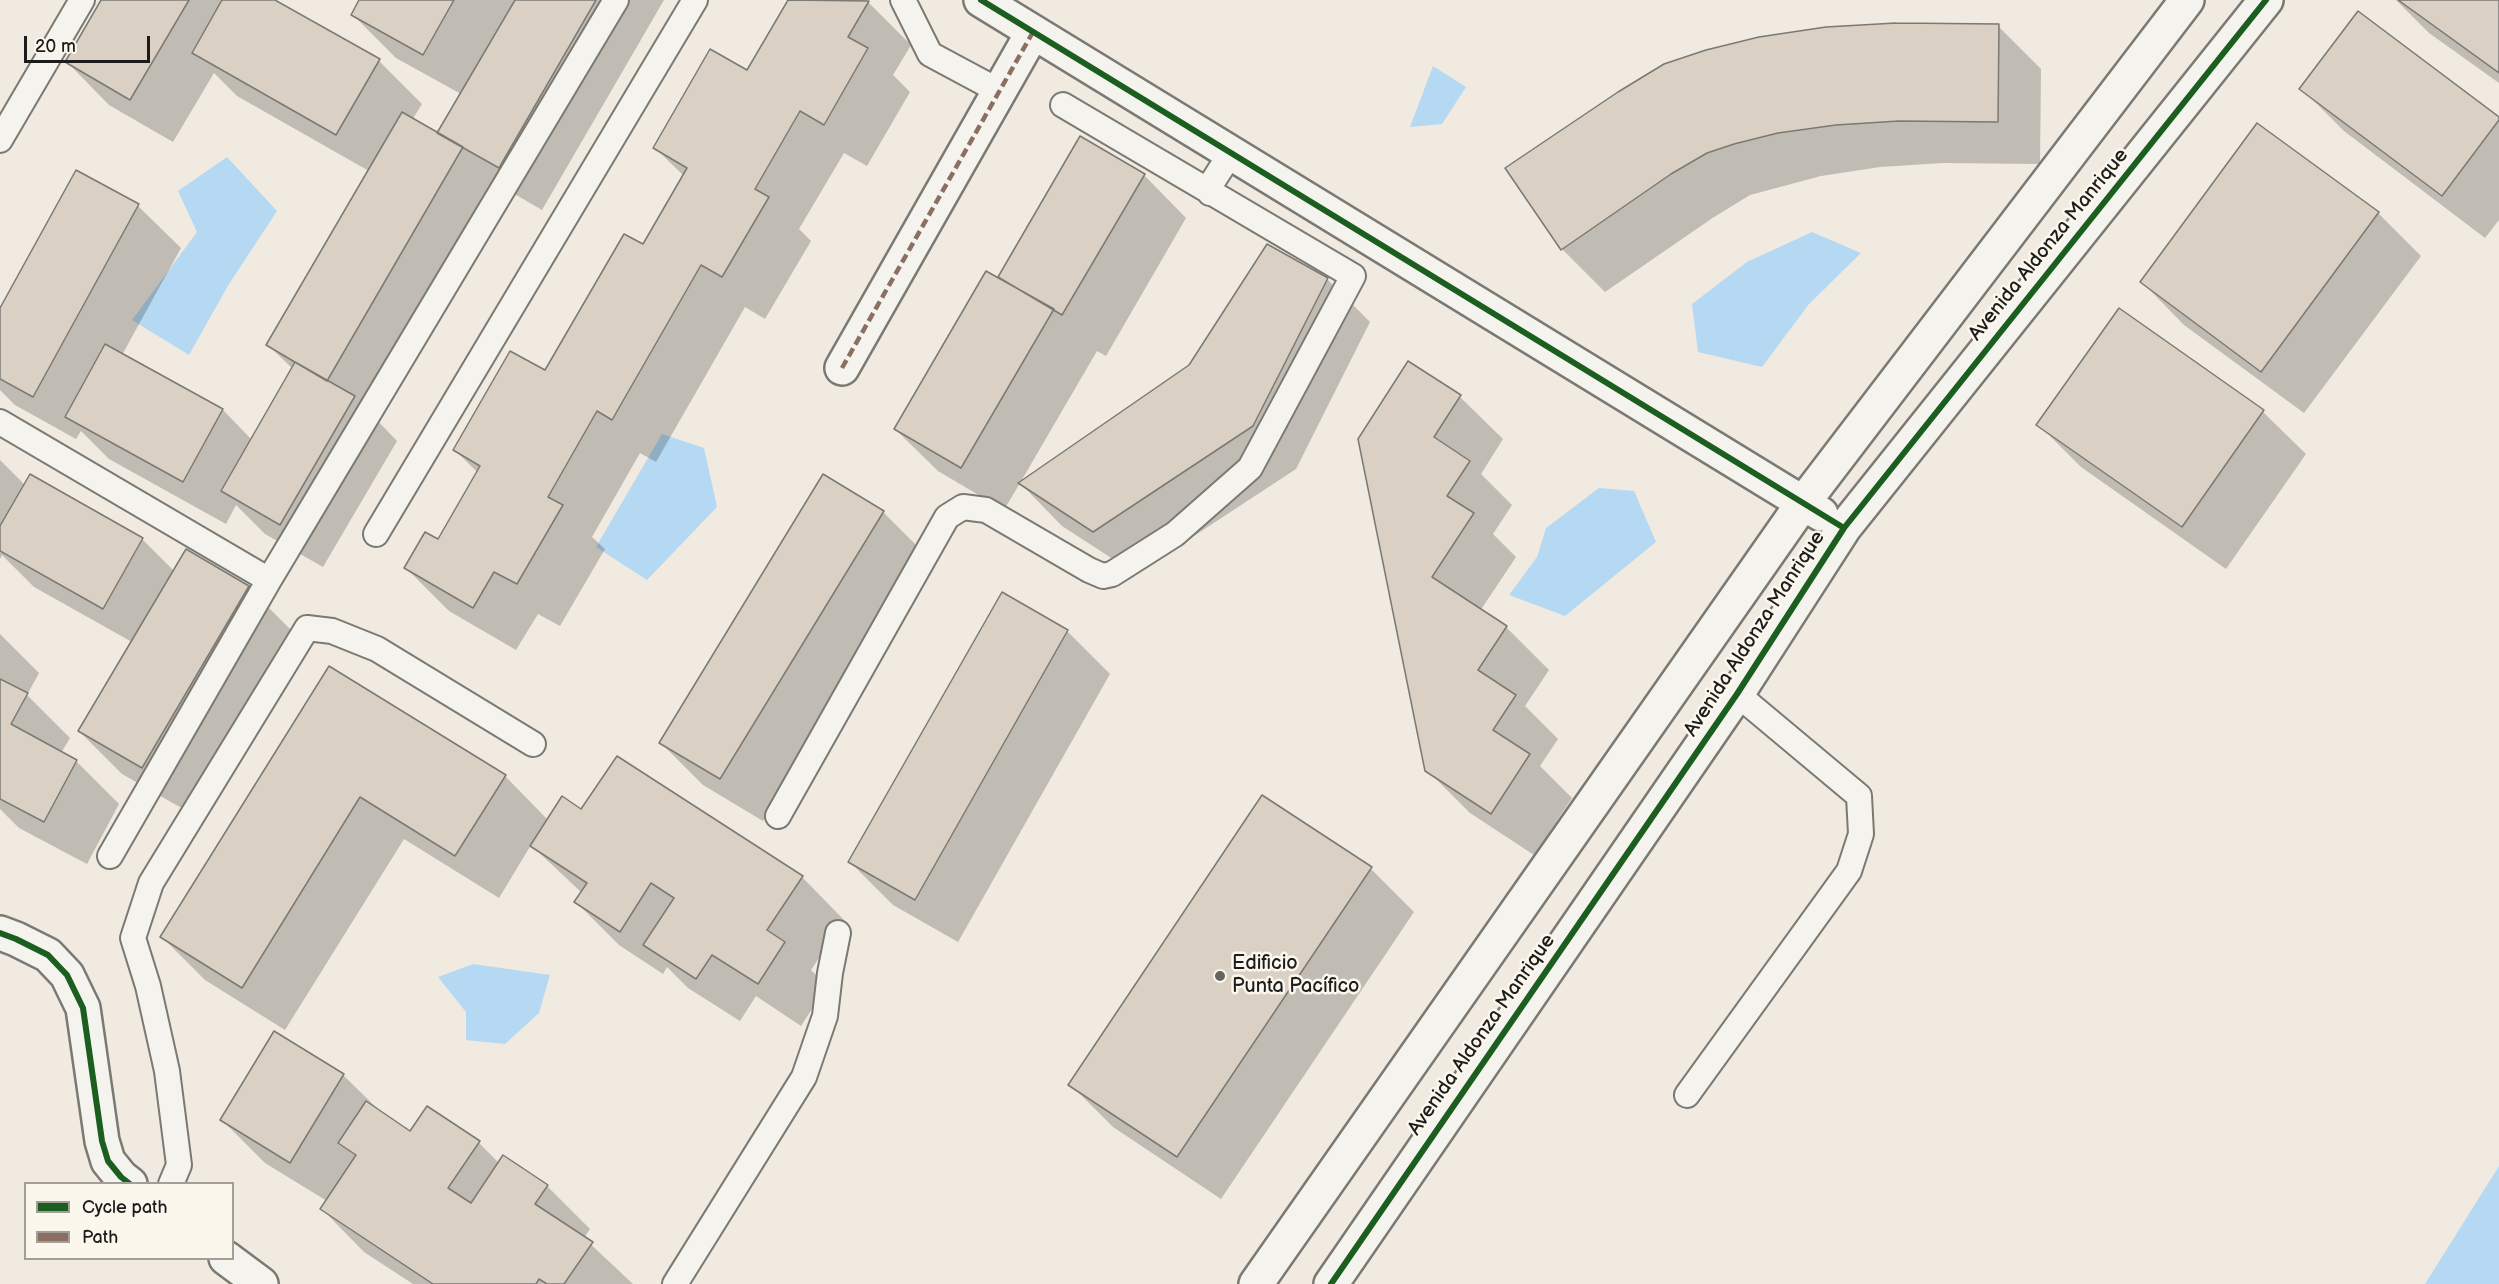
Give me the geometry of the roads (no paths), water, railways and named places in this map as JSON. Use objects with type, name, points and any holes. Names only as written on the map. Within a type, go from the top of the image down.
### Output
[{"type":"street","points":[[981,0],[1844,528]]},
{"type":"street","name":"Avenida Aldonza Manrique","points":[[1256,1284],[1803,503],[2187,0]]},
{"type":"street","name":"Avenida Aldonza Manrique","points":[[1330,1284],[1737,694],[1844,528],[2266,0]]},
{"type":"street","points":[[842,368],[1033,32]]},
{"type":"street","points":[[0,933],[48,955],[67,975],[83,1008],[105,1151],[108,1161],[127,1182]]},
{"type":"street","points":[[229,1260],[261,1284]]},
{"type":"lane","points":[[0,140],[82,0]]},
{"type":"lane","points":[[110,856],[269,580],[616,0]]},
{"type":"lane","points":[[376,534],[695,0]]},
{"type":"lane","points":[[903,0],[930,54],[999,91]]},
{"type":"lane","points":[[778,816],[947,517],[963,507],[986,510],[1103,576],[1112,574],[1175,534],[1250,468],[1353,276],[1063,105]]},
{"type":"lane","points":[[1210,193],[1214,181],[1231,153]]},
{"type":"lane","points":[[0,422],[269,580]]},
{"type":"lane","points":[[172,1182],[179,1165],[167,1071],[148,986],[133,938],[151,883],[307,628],[332,631],[377,650],[533,744]]},
{"type":"lane","points":[[1687,1095],[1849,871],[1861,834],[1859,796],[1737,694]]},
{"type":"lane","points":[[675,1284],[804,1077],[825,1016],[838,933]]},
{"type":"water","points":[[1433,66],[1466,87],[1442,124],[1410,127]]},
{"type":"water","points":[[227,157],[277,211],[229,284],[189,355],[132,320],[197,232],[178,191]]},
{"type":"water","points":[[1812,232],[1861,253],[1809,304],[1762,367],[1698,352],[1692,304],[1747,262]]},
{"type":"water","points":[[662,434],[704,448],[717,507],[647,580],[596,547]]},
{"type":"water","points":[[1599,488],[1634,491],[1656,542],[1565,616],[1509,595],[1537,557],[1546,528]]},
{"type":"water","points":[[473,964],[550,975],[539,1013],[505,1044],[466,1040],[466,1012],[438,977]]},
{"type":"water","points":[[2499,1166],[2499,1284],[2425,1284]]},
{"type":"place","name":"Edificio Punta Pacífico","points":[[1220,976]]}]
